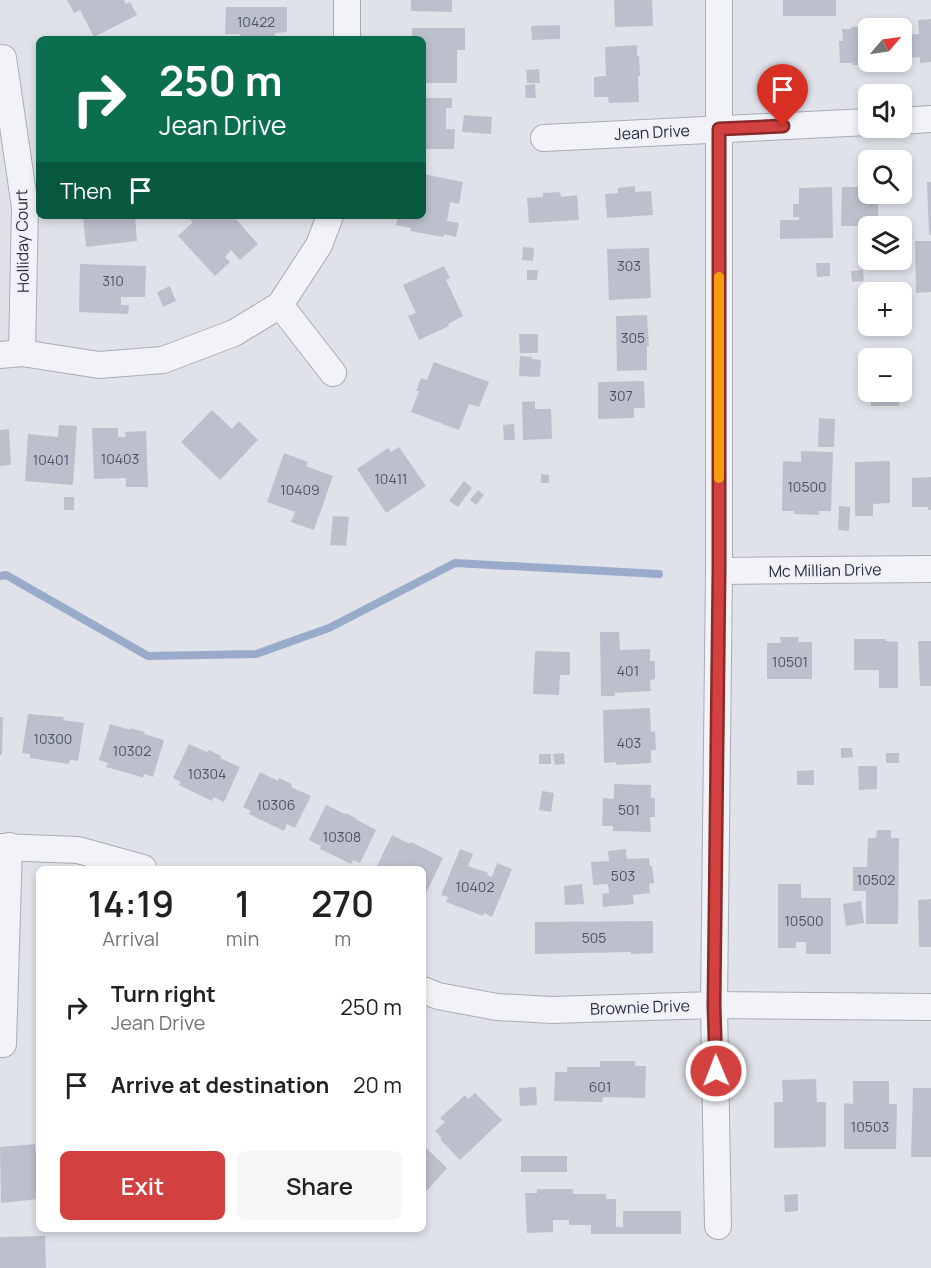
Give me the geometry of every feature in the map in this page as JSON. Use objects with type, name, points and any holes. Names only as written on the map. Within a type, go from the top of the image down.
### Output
[{"type":"street","points":[[347,0],[347,36]]},
{"type":"street","points":[[718,1226],[714,1005],[719,571],[719,0]]},
{"type":"street","name":"Holliday Court","points":[[3,58],[25,207],[11,354]]},
{"type":"street","points":[[912,120],[931,119]]},
{"type":"street","name":"Jean Drive","points":[[544,138],[858,122]]},
{"type":"street","points":[[11,354],[99,365],[163,360],[234,333],[280,305],[319,245],[329,219]]},
{"type":"street","points":[[280,305],[333,373]]},
{"type":"street","name":"Mc Millian Drive","points":[[719,571],[931,569]]},
{"type":"street","points":[[3,1044],[5,846],[78,850],[136,866]]},
{"type":"street","name":"Brownie Drive","points":[[426,991],[438,996],[497,1007],[552,1010],[714,1005],[931,1007]]},
{"type":"building","points":[[67,0],[124,0],[126,4],[130,2],[137,15],[93,36],[80,10],[74,13]]},
{"type":"building","points":[[411,0],[452,0],[452,12],[411,11]]},
{"type":"building","points":[[614,0],[652,0],[653,26],[615,27]]},
{"type":"building","points":[[783,0],[836,0],[836,16],[783,16]]},
{"type":"building","points":[[226,7],[287,7],[287,32],[275,33],[275,36],[225,34]]},
{"type":"building","points":[[931,19],[931,62],[920,63],[920,57],[912,58],[912,34],[919,34],[918,20]]},
{"type":"building","points":[[560,25],[560,39],[532,40],[531,26]]},
{"type":"building","points":[[851,27],[858,27],[858,65],[840,63],[839,41],[843,41],[842,29],[851,29]]},
{"type":"building","points":[[412,28],[465,28],[465,50],[457,50],[457,83],[426,83],[426,36],[412,36]]},
{"type":"building","points":[[637,45],[640,72],[638,76],[639,102],[609,103],[608,97],[594,97],[594,77],[606,76],[605,47]]},
{"type":"building","points":[[539,69],[540,83],[527,83],[526,70]]},
{"type":"building","points":[[781,82],[782,92],[775,93],[774,83]]},
{"type":"building","points":[[535,84],[536,98],[526,98],[525,85]]},
{"type":"building","points":[[426,98],[452,98],[452,108],[446,108],[446,129],[455,129],[454,149],[426,149]]},
{"type":"building","points":[[464,115],[492,117],[491,134],[462,132]]},
{"type":"building","points":[[426,175],[463,182],[459,204],[450,202],[447,221],[459,223],[456,237],[410,231],[411,228],[396,225],[397,219],[426,219]]},
{"type":"building","points":[[927,182],[931,182],[931,235],[929,235]]},
{"type":"building","points":[[635,186],[635,192],[651,191],[653,215],[607,218],[605,194],[618,193],[618,188]]},
{"type":"building","points":[[832,187],[833,238],[780,239],[780,220],[799,220],[799,217],[793,217],[793,204],[799,204],[799,188]]},
{"type":"building","points":[[842,187],[858,187],[858,204],[878,204],[878,216],[858,216],[858,226],[841,226]]},
{"type":"building","points":[[560,192],[561,197],[577,195],[579,220],[529,223],[527,198],[543,197],[543,193]]},
{"type":"building","points":[[83,219],[135,219],[137,241],[86,247]]},
{"type":"building","points":[[190,219],[236,219],[258,244],[240,260],[231,250],[225,257],[230,262],[215,276],[178,236],[193,222]]},
{"type":"building","points":[[915,241],[931,241],[931,292],[916,293]]},
{"type":"building","points":[[523,247],[534,248],[533,261],[522,260]]},
{"type":"building","points":[[649,248],[651,298],[609,300],[607,249]]},
{"type":"building","points":[[816,263],[830,263],[830,276],[817,277]]},
{"type":"building","points":[[80,264],[146,266],[145,297],[121,297],[121,305],[129,305],[128,314],[79,312]]},
{"type":"building","points":[[444,266],[450,278],[446,280],[463,316],[448,324],[449,326],[419,340],[408,316],[416,313],[403,285]]},
{"type":"building","points":[[527,270],[538,270],[537,280],[527,280]]},
{"type":"building","points":[[863,270],[864,281],[852,282],[851,271]]},
{"type":"building","points":[[170,286],[176,301],[163,307],[157,292]]},
{"type":"building","points":[[647,315],[649,346],[647,346],[647,370],[617,371],[616,316]]},
{"type":"building","points":[[519,334],[538,334],[538,353],[520,353]]},
{"type":"building","points":[[520,356],[541,360],[540,377],[519,376]]},
{"type":"building","points":[[434,362],[489,382],[479,407],[469,404],[459,430],[411,412],[421,378],[427,380]]},
{"type":"building","points":[[644,381],[645,408],[634,408],[634,418],[598,419],[598,382]]},
{"type":"building","points":[[535,401],[535,409],[551,409],[552,439],[523,440],[522,402]]},
{"type":"building","points":[[871,402],[899,402],[899,406],[871,406]]},
{"type":"building","points":[[212,410],[232,429],[239,421],[258,440],[220,480],[181,442]]},
{"type":"building","points":[[819,418],[835,419],[834,447],[818,447]]},
{"type":"building","points":[[514,424],[515,440],[504,440],[503,425]]},
{"type":"building","points":[[59,425],[77,426],[73,485],[25,481],[28,434],[58,437]]},
{"type":"building","points":[[92,428],[118,428],[118,437],[126,437],[125,432],[146,431],[148,487],[126,487],[126,478],[94,479]]},
{"type":"building","points":[[9,429],[11,465],[0,466],[0,430]]},
{"type":"building","points":[[399,447],[426,486],[386,513],[357,469],[388,448],[391,452]]},
{"type":"building","points":[[801,451],[833,452],[831,511],[819,511],[819,515],[782,511],[783,461],[801,462]]},
{"type":"building","points":[[284,453],[308,462],[306,466],[333,476],[314,530],[291,522],[295,512],[267,502]]},
{"type":"building","points":[[890,461],[890,503],[873,504],[873,516],[855,516],[855,462]]},
{"type":"building","points":[[541,474],[549,475],[549,483],[541,483]]},
{"type":"building","points":[[931,477],[931,510],[928,510],[928,507],[912,507],[912,478]]},
{"type":"building","points":[[464,481],[472,488],[458,507],[449,501]]},
{"type":"building","points":[[478,490],[484,495],[476,505],[470,500]]},
{"type":"building","points":[[64,497],[74,497],[74,510],[64,510]]},
{"type":"building","points":[[839,506],[850,507],[849,531],[838,530]]},
{"type":"building","points":[[333,516],[349,517],[346,546],[330,545]]},
{"type":"building","points":[[600,632],[619,632],[620,650],[650,649],[650,661],[655,661],[655,679],[650,680],[651,691],[601,696]]},
{"type":"building","points":[[780,637],[799,637],[798,642],[812,642],[812,679],[767,679],[767,643],[781,643]]},
{"type":"building","points":[[854,639],[885,639],[885,641],[898,642],[898,688],[879,688],[879,670],[854,670]]},
{"type":"building","points":[[918,641],[931,641],[931,686],[920,686]]},
{"type":"building","points":[[535,651],[570,652],[570,675],[560,675],[559,695],[533,694]]},
{"type":"building","points":[[650,708],[651,732],[655,731],[656,750],[651,750],[651,763],[616,765],[616,762],[604,763],[603,710]]},
{"type":"building","points":[[28,714],[64,717],[63,720],[84,723],[78,761],[70,760],[69,764],[30,758],[30,754],[22,753]]},
{"type":"building","points":[[0,717],[3,717],[2,755],[0,755]]},
{"type":"building","points":[[110,724],[145,732],[144,734],[164,740],[153,777],[144,774],[143,778],[106,767],[108,763],[99,760]]},
{"type":"building","points":[[189,744],[207,752],[209,750],[240,767],[224,802],[214,797],[212,801],[179,785],[181,782],[173,778]]},
{"type":"building","points":[[841,748],[852,748],[853,757],[841,758]]},
{"type":"building","points":[[564,753],[565,764],[555,765],[553,754]]},
{"type":"building","points":[[886,753],[899,753],[899,763],[886,763]]},
{"type":"building","points":[[539,754],[551,754],[551,764],[539,764]]},
{"type":"building","points":[[858,766],[877,766],[877,789],[859,790]]},
{"type":"building","points":[[814,770],[814,785],[797,785],[797,771]]},
{"type":"building","points":[[260,772],[278,781],[279,778],[292,784],[291,787],[311,796],[295,828],[287,824],[284,831],[249,814],[251,811],[243,807]]},
{"type":"building","points":[[614,784],[651,785],[651,798],[655,798],[655,817],[650,817],[651,832],[613,831],[613,826],[602,826],[603,798],[614,799]]},
{"type":"building","points":[[542,791],[554,793],[551,812],[539,810]]},
{"type":"building","points":[[326,805],[376,830],[360,863],[353,860],[351,864],[320,849],[321,846],[309,840]]},
{"type":"building","points":[[877,830],[891,830],[891,838],[899,838],[898,924],[866,924],[866,891],[853,891],[853,867],[867,867],[868,838],[876,838]]},
{"type":"building","points":[[392,835],[443,858],[426,893],[426,866],[377,866]]},
{"type":"building","points":[[460,849],[473,854],[468,866],[488,873],[487,875],[492,877],[497,863],[512,869],[492,917],[484,913],[483,916],[446,902],[448,897],[441,895]]},
{"type":"building","points":[[626,849],[627,859],[649,858],[654,883],[649,884],[650,893],[633,895],[634,904],[603,907],[602,894],[609,893],[608,884],[593,885],[591,862],[609,861],[608,851]]},
{"type":"building","points":[[582,884],[584,904],[565,905],[564,886]]},
{"type":"building","points":[[778,884],[801,884],[801,898],[831,898],[831,954],[806,954],[806,942],[796,942],[796,948],[778,948]]},
{"type":"building","points":[[931,899],[931,947],[919,947],[918,900]]},
{"type":"building","points":[[861,901],[864,923],[846,926],[843,904]]},
{"type":"building","points":[[653,921],[653,953],[535,954],[535,922]]},
{"type":"building","points":[[600,1061],[635,1061],[635,1066],[646,1066],[645,1098],[603,1097],[602,1102],[554,1101],[555,1072],[567,1072],[567,1067],[600,1067]]},
{"type":"building","points":[[816,1079],[817,1102],[826,1102],[826,1147],[774,1148],[774,1102],[783,1102],[782,1080]]},
{"type":"building","points":[[853,1081],[889,1081],[889,1104],[897,1104],[896,1149],[844,1149],[844,1103],[853,1104]]},
{"type":"building","points":[[536,1087],[537,1105],[520,1106],[519,1088]]},
{"type":"building","points":[[913,1088],[931,1088],[931,1157],[911,1157]]},
{"type":"building","points":[[475,1093],[502,1120],[460,1160],[435,1131],[445,1122],[440,1118],[465,1095],[468,1099]]},
{"type":"building","points":[[35,1144],[36,1199],[1,1203],[0,1147]]},
{"type":"building","points":[[426,1148],[447,1168],[426,1192]]},
{"type":"building","points":[[521,1156],[567,1156],[567,1172],[521,1172]]},
{"type":"building","points":[[537,1189],[573,1189],[573,1194],[606,1194],[606,1199],[616,1199],[616,1227],[623,1227],[623,1211],[681,1211],[681,1234],[591,1234],[591,1225],[569,1225],[569,1220],[553,1220],[553,1232],[527,1233],[525,1193],[537,1193]]},
{"type":"building","points":[[798,1194],[798,1211],[785,1212],[784,1195]]},
{"type":"building","points":[[45,1236],[46,1268],[0,1268],[0,1237]]},
{"type":"waterway","points":[[0,576],[6,575],[148,656],[256,654],[329,628],[455,563],[659,574]]},
{"type":"slow traffic","points":[[719,277],[719,478]]},
{"type":"route","points":[[716,1071],[714,1005],[719,571],[719,129],[783,126]]}]
